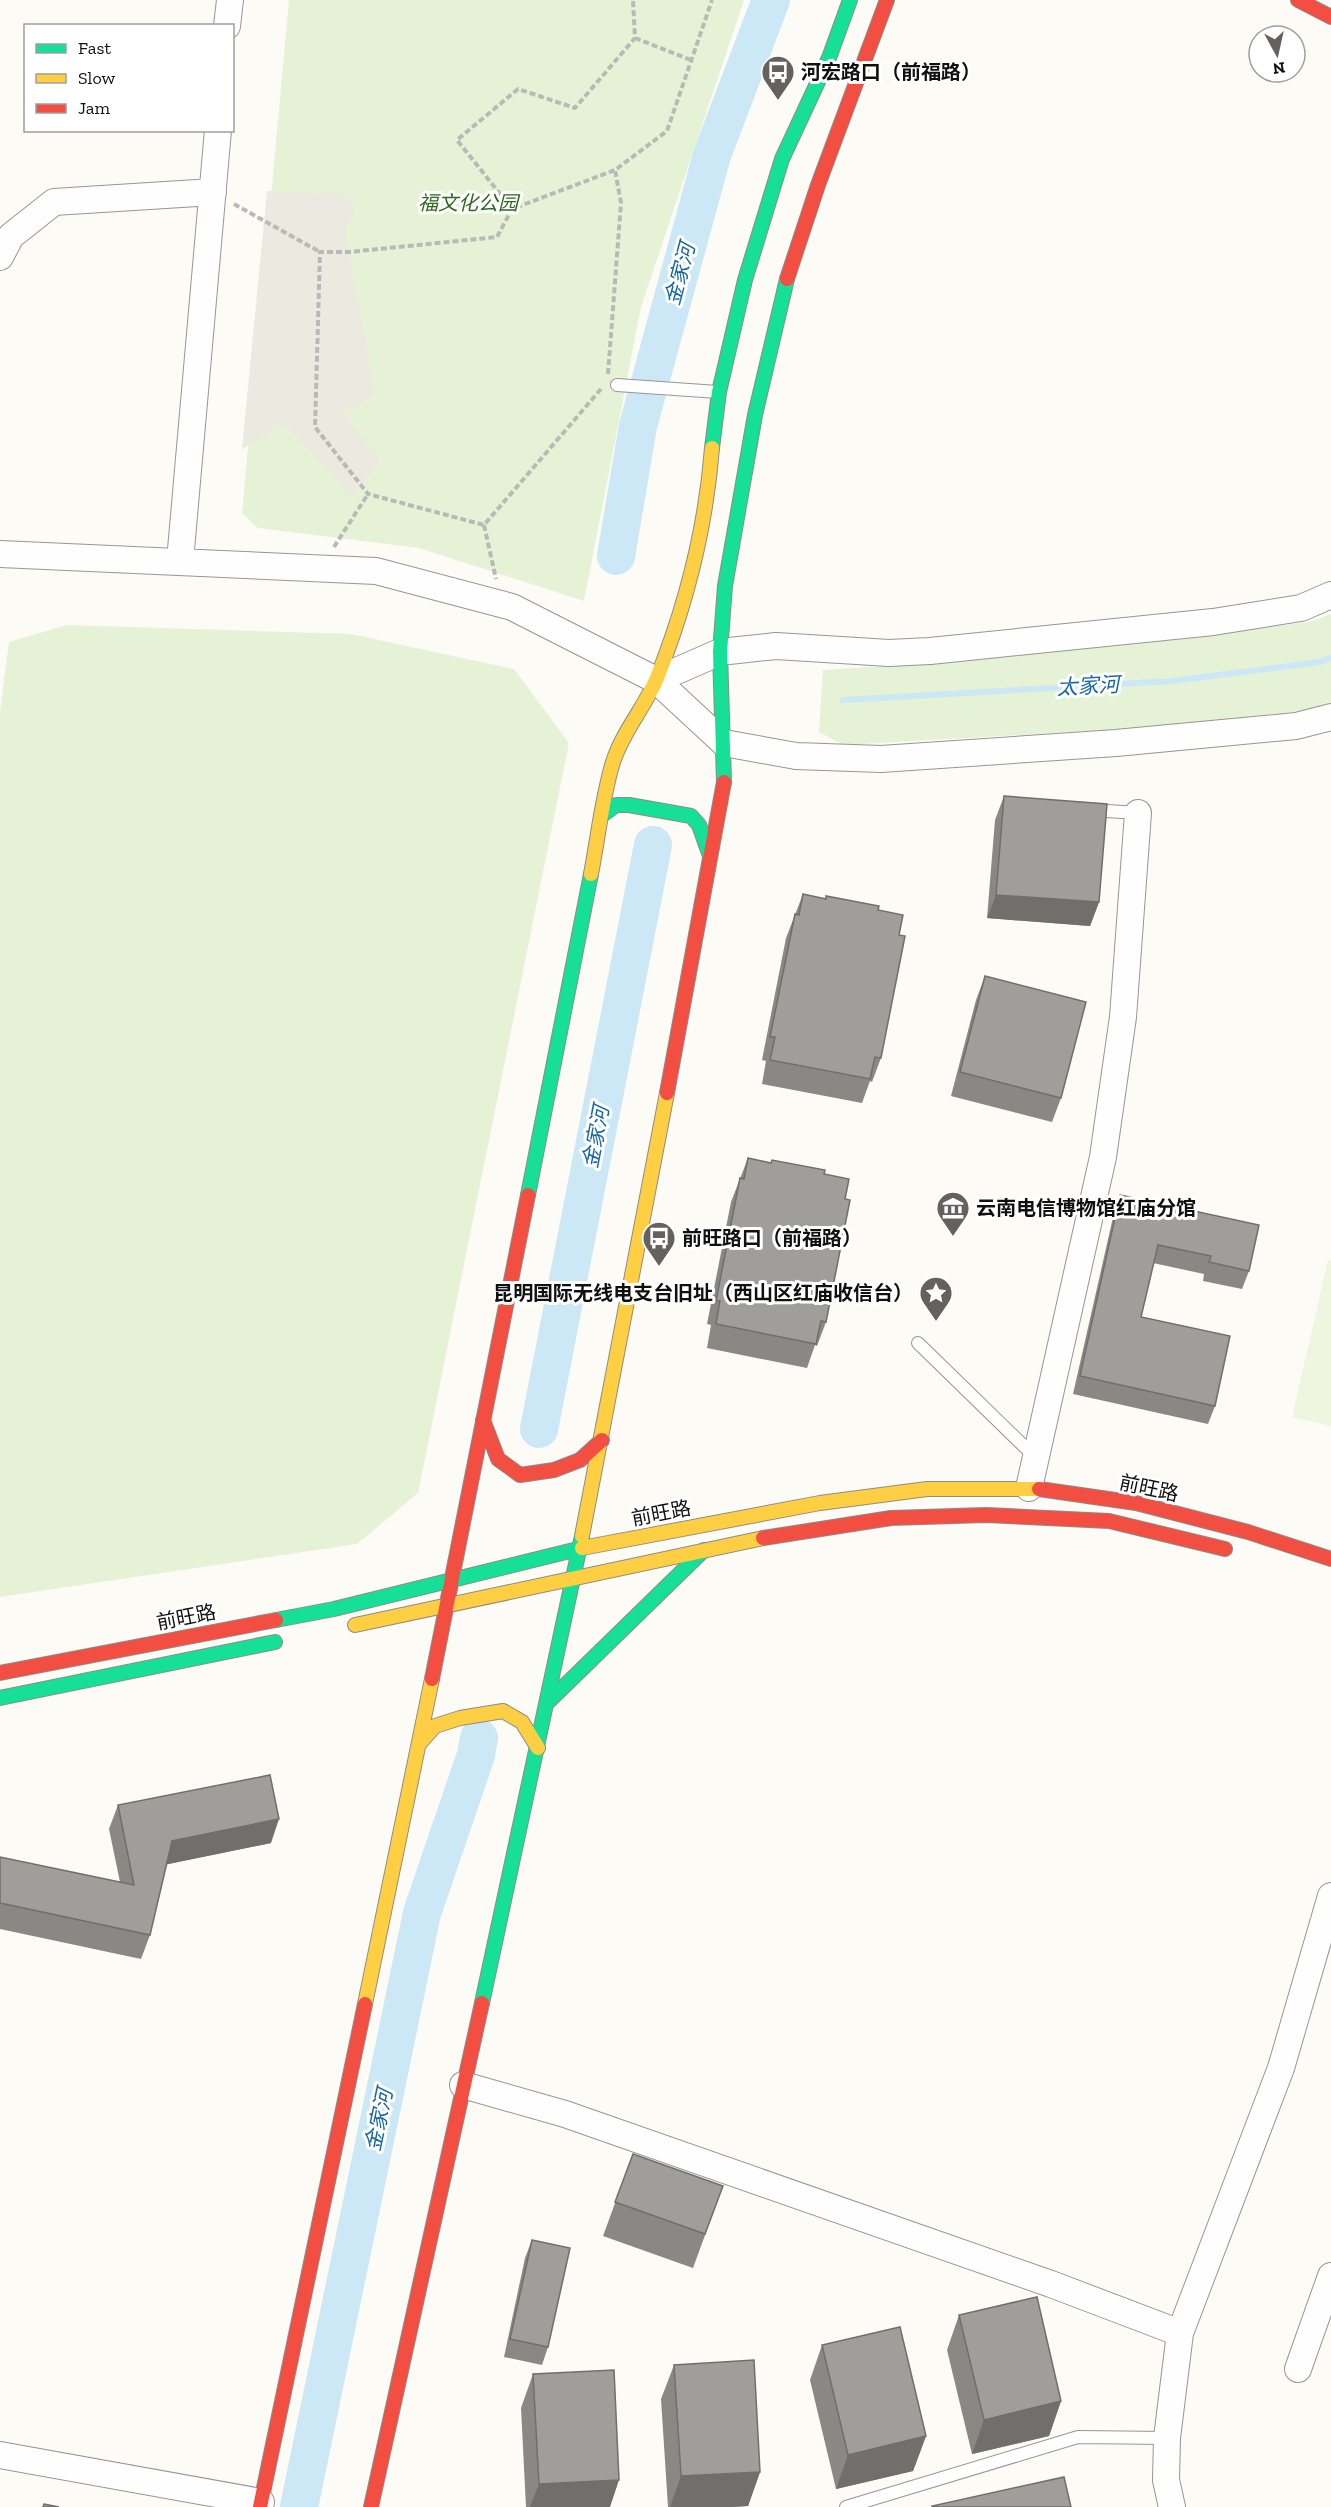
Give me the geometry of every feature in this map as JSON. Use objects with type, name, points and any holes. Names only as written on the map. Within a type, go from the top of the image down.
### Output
[{"type":"street","points":[[227,24],[230,0]]},
{"type":"street","points":[[0,2455],[261,2504],[452,1578],[613,763],[627,729],[656,680],[683,604],[710,484],[719,392],[745,280],[782,159],[828,58],[850,0]]},
{"type":"street","points":[[371,2507],[538,1748],[602,1440],[725,779],[720,652],[725,586],[755,415],[782,295],[818,185],[887,0]]},
{"type":"street","points":[[1298,0],[1331,17]]},
{"type":"street","points":[[180,561],[218,132]]},
{"type":"street","points":[[0,257],[11,236],[54,202],[213,192]]},
{"type":"street","points":[[0,554],[376,572],[512,607],[656,680],[724,743],[796,756],[881,759],[1116,743],[1296,726],[1331,717]]},
{"type":"street","points":[[656,680],[720,652],[776,646],[889,653],[930,651],[1213,622],[1301,608],[1331,596]]},
{"type":"street","points":[[601,816],[616,805],[629,805],[691,816],[699,825],[710,856]]},
{"type":"street","points":[[1029,1488],[1103,1157],[1123,1017],[1138,813]]},
{"type":"street","points":[[483,1420],[498,1460],[520,1475],[554,1470],[580,1460],[602,1440]]},
{"type":"street","name":"前旺路","points":[[0,1673],[334,1609],[452,1578],[579,1549],[820,1503],[927,1489],[1029,1488],[1136,1503],[1248,1532],[1331,1559]]},
{"type":"street","name":"前旺路","points":[[341,1628],[792,1532],[891,1518],[986,1515],[1109,1521],[1234,1551]]},
{"type":"street","points":[[547,1703],[704,1550]]},
{"type":"street","points":[[0,1698],[294,1638]]},
{"type":"street","points":[[418,1744],[435,1726],[460,1718],[503,1711],[522,1722],[538,1748]]},
{"type":"street","points":[[1172,2507],[1166,2480],[1167,2438],[1180,2333],[1281,2068],[1331,1896]]},
{"type":"street","points":[[464,2085],[577,2118],[1052,2284],[1180,2333]]},
{"type":"street","points":[[1298,2369],[1331,2276]]},
{"type":"lane","points":[[617,384],[719,392]]},
{"type":"lane","points":[[1082,810],[1138,813]]},
{"type":"lane","points":[[918,1343],[1035,1457]]},
{"type":"lane","points":[[846,2507],[1078,2437],[1167,2438]]},
{"type":"path","points":[[512,209],[457,140],[518,89],[574,108],[635,38],[633,0]]},
{"type":"path","points":[[213,192],[320,252],[349,252],[497,237],[512,209],[615,170],[667,131],[712,0]]},
{"type":"path","points":[[635,38],[691,60]]},
{"type":"path","points":[[484,525],[607,383],[621,203],[615,170]]},
{"type":"path","points":[[320,252],[315,427],[368,494],[484,525]]},
{"type":"path","points":[[320,568],[368,494]]},
{"type":"path","points":[[484,525],[502,604]]},
{"type":"green space","name":"福文化公园","points":[[289,0],[744,0],[641,307],[584,601],[419,548],[258,528],[242,513]]},
{"type":"green space","points":[[1331,614],[1331,705],[1316,709],[1176,726],[843,745],[819,732],[823,670],[945,662],[1127,644],[1309,622]]},
{"type":"green space","points":[[67,625],[351,634],[514,669],[569,743],[418,1493],[357,1544],[0,1597],[0,712],[9,642]]},
{"type":"green space","points":[[1328,1260],[1331,1261],[1331,1426],[1292,1417]]},
{"type":"shaded area","points":[[267,191],[350,195],[355,212],[345,230],[375,394],[343,413],[380,461],[352,497],[284,423],[242,449]]},
{"type":"building","points":[[1004,796],[1107,804],[1099,902],[996,895]]},
{"type":"building","points":[[803,894],[879,906],[878,910],[903,915],[899,935],[905,936],[881,1058],[875,1057],[870,1079],[770,1060],[775,1037],[770,1037],[795,914],[799,915]]},
{"type":"building","points":[[985,976],[1086,1002],[1061,1098],[960,1072]]},
{"type":"building","points":[[748,1158],[825,1170],[824,1174],[849,1179],[845,1199],[850,1200],[826,1322],[821,1321],[816,1344],[716,1324],[720,1301],[716,1301],[740,1178],[744,1179]]},
{"type":"building","points":[[1120,1195],[1259,1225],[1249,1271],[1209,1262],[1211,1256],[1158,1245],[1141,1317],[1230,1336],[1215,1406],[1080,1376]]},
{"type":"building","points":[[270,1775],[279,1819],[172,1841],[150,1935],[0,1903],[0,1857],[134,1885],[118,1805]]},
{"type":"building","points":[[633,2154],[723,2186],[705,2234],[615,2202]]},
{"type":"building","points":[[532,2240],[570,2248],[548,2347],[510,2339]]},
{"type":"building","points":[[1037,2297],[1061,2401],[984,2420],[959,2315]]},
{"type":"building","points":[[900,2327],[926,2436],[848,2455],[822,2345]]},
{"type":"building","points":[[754,2360],[760,2472],[681,2476],[674,2365]]},
{"type":"building","points":[[614,2370],[619,2480],[539,2484],[533,2374]]},
{"type":"building","points":[[1064,2477],[1071,2507],[932,2507],[932,2506]]},
{"type":"building","points":[[44,2504],[59,2507],[43,2507]]},
{"type":"waterway","name":"金家河","points":[[616,556],[638,426],[712,155],[771,0]]},
{"type":"waterway","name":"太家河","points":[[843,700],[1172,681],[1320,662],[1331,658]]},
{"type":"waterway","name":"金家河","points":[[539,1429],[653,845]]},
{"type":"waterway","name":"金家河","points":[[299,2507],[422,1913],[476,1755],[479,1738]]},
{"type":"traffic: fast","points":[[712,448],[719,392],[745,280],[782,159],[829,58],[850,0]]},
{"type":"traffic: fast","points":[[724,782],[720,652],[725,586],[755,415],[787,279]]},
{"type":"traffic: fast","points":[[601,816],[616,805],[629,805],[691,816],[699,825],[710,856]]},
{"type":"traffic: fast","points":[[528,1195],[591,874]]},
{"type":"traffic: fast","points":[[482,2003],[582,1536]]},
{"type":"traffic: fast","points":[[276,1620],[334,1609],[582,1548]]},
{"type":"traffic: fast","points":[[547,1703],[704,1550]]},
{"type":"traffic: fast","points":[[0,1698],[275,1642]]},
{"type":"traffic: slow","points":[[591,874],[613,762],[622,740],[657,678],[686,594],[700,536],[712,448]]},
{"type":"traffic: slow","points":[[582,1536],[667,1093]]},
{"type":"traffic: slow","points":[[582,1548],[820,1503],[927,1489],[1039,1489]]},
{"type":"traffic: slow","points":[[355,1625],[763,1538]]},
{"type":"traffic: slow","points":[[365,2004],[432,1679]]},
{"type":"traffic: slow","points":[[419,1744],[435,1726],[460,1718],[503,1711],[522,1722],[538,1748]]},
{"type":"traffic: jam","points":[[787,279],[818,185],[887,0]]},
{"type":"traffic: jam","points":[[1298,0],[1331,17]]},
{"type":"traffic: jam","points":[[667,1093],[724,782]]},
{"type":"traffic: jam","points":[[432,1679],[528,1195]]},
{"type":"traffic: jam","points":[[483,1420],[498,1459],[520,1475],[554,1470],[580,1460],[602,1440]]},
{"type":"traffic: jam","points":[[1039,1489],[1136,1503],[1248,1532],[1331,1559]]},
{"type":"traffic: jam","points":[[763,1538],[891,1518],[986,1515],[1109,1521],[1225,1549]]},
{"type":"traffic: jam","points":[[0,1673],[276,1620]]},
{"type":"traffic: jam","points":[[371,2507],[482,2003]]},
{"type":"traffic: jam","points":[[260,2507],[365,2004]]},
{"type":"place","name":"河宏路口（前福路）","points":[[778,101]]},
{"type":"place","name":"云南电信博物馆红庙分馆","points":[[953,1237]]},
{"type":"place","name":"前旺路口（前福路）","points":[[659,1267]]},
{"type":"place","name":"昆明国际无线电支台旧址（西山区红庙收信台）","points":[[936,1322]]}]
